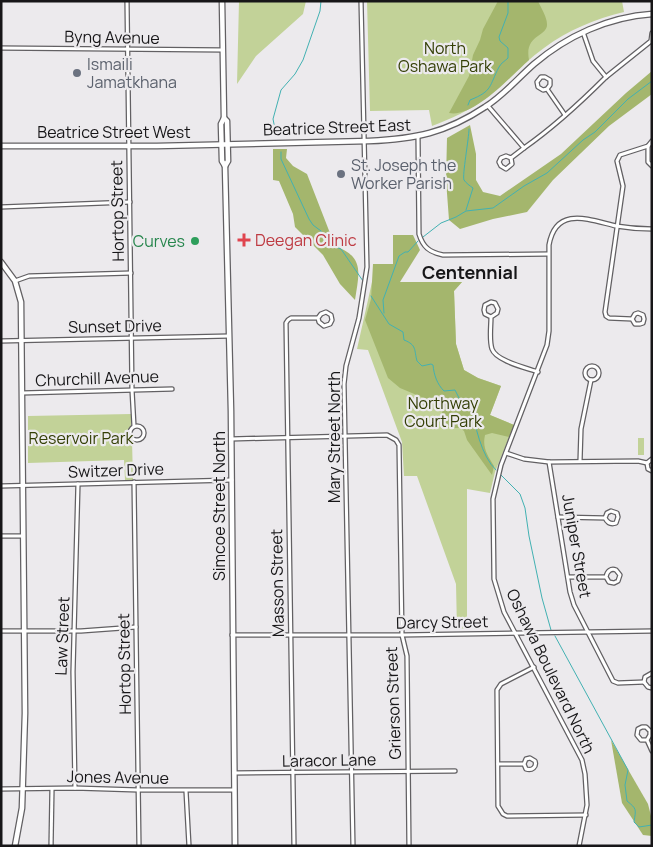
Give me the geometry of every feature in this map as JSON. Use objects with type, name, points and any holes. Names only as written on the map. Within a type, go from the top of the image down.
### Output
[{"type":"street","name":"Hortop Street","points":[[127,1],[131,338],[134,426]]},
{"type":"street","name":"Simcoe Street North","points":[[222,1],[224,118],[221,124],[222,161],[225,166],[232,480],[235,846]]},
{"type":"street","name":"Mary Street North","points":[[353,846],[344,384],[346,366],[359,318],[367,267],[361,1]]},
{"type":"street","name":"Beatrice Street East","points":[[228,143],[401,140],[418,137],[454,124],[488,106],[550,51],[583,32],[622,18],[652,14]]},
{"type":"street","points":[[583,32],[593,61],[606,77]]},
{"type":"street","points":[[511,158],[566,116],[606,77],[651,41],[652,33]]},
{"type":"street","name":"Byng Avenue","points":[[1,48],[223,50]]},
{"type":"street","points":[[541,77],[550,80],[550,85],[547,89],[538,87],[537,82],[541,77]]},
{"type":"street","points":[[547,89],[566,116]]},
{"type":"street","points":[[488,106],[524,148]]},
{"type":"street","name":"Simcoe Street North","points":[[224,118],[227,121],[228,143],[228,161],[225,166]]},
{"type":"street","points":[[418,137],[419,234],[426,248],[434,253],[443,255],[548,254]]},
{"type":"street","points":[[632,319],[609,318],[605,312],[623,186],[617,164],[620,155],[648,146],[652,141]]},
{"type":"street","name":"Beatrice Street West","points":[[1,146],[228,143]]},
{"type":"street","points":[[648,146],[648,162],[652,166]]},
{"type":"street","points":[[503,156],[511,158],[510,167],[504,168],[500,165],[500,160],[503,156]]},
{"type":"street","points":[[1,207],[130,202]]},
{"type":"street","name":"Oshawa Boulevard North","points":[[579,846],[586,815],[587,793],[582,760],[499,598],[494,579],[493,498],[498,473],[547,345],[549,331],[548,254],[550,237],[555,228],[561,222],[574,217],[618,226],[652,229]]},
{"type":"street","points":[[1,262],[15,281],[21,302],[22,341],[25,631],[23,790],[21,815],[15,846]]},
{"type":"street","points":[[15,281],[29,276],[131,273]]},
{"type":"street","points":[[491,302],[495,303],[498,308],[497,313],[491,317],[484,310],[485,304],[491,302]]},
{"type":"street","points":[[326,312],[331,315],[332,320],[330,324],[324,326],[319,322],[318,318],[326,312]]},
{"type":"street","points":[[491,317],[494,353],[500,358],[538,372]]},
{"type":"street","name":"Masson Street","points":[[294,846],[286,438],[286,324],[288,320],[318,318]]},
{"type":"street","name":"Sunset Drive","points":[[1,341],[229,336]]},
{"type":"street","points":[[589,366],[594,366],[598,369],[599,374],[597,378],[590,380],[585,370],[589,366]]},
{"type":"street","points":[[580,461],[580,429],[590,380]]},
{"type":"street","name":"Churchill Avenue","points":[[22,393],[172,389]]},
{"type":"street","points":[[134,426],[138,426],[143,431],[143,435],[138,440],[132,438],[130,434],[130,429],[134,426]]},
{"type":"street","name":"Grierson Street","points":[[345,436],[387,435],[392,436],[399,445],[402,635],[407,656],[409,846]]},
{"type":"street","points":[[231,439],[345,436]]},
{"type":"street","points":[[506,452],[524,459],[549,462],[638,461],[646,463],[652,459]]},
{"type":"street","name":"Juniper Street","points":[[549,462],[574,605],[615,683],[644,682]]},
{"type":"street","points":[[646,463],[648,469],[652,471]]},
{"type":"street","name":"Switzer Drive","points":[[1,486],[232,480]]},
{"type":"street","name":"Hortop Street","points":[[134,482],[139,846]]},
{"type":"street","name":"Law Street","points":[[75,788],[73,672],[76,631],[78,484]]},
{"type":"street","points":[[558,518],[605,518],[612,524],[616,522],[618,517],[617,513],[611,511],[607,513],[605,518]]},
{"type":"street","points":[[1,536],[24,536]]},
{"type":"street","points":[[614,569],[620,575],[618,581],[614,583],[609,582],[606,577],[608,572],[614,569]]},
{"type":"street","points":[[568,577],[606,577]]},
{"type":"street","points":[[1,632],[76,631],[136,627]]},
{"type":"street","name":"Darcy Street","points":[[232,634],[402,635],[652,631]]},
{"type":"street","points":[[534,668],[501,684],[497,690],[498,806],[503,814],[511,816],[586,815]]},
{"type":"street","points":[[652,673],[647,675],[644,682],[648,687],[652,688]]},
{"type":"street","points":[[642,726],[650,731],[650,736],[647,740],[641,740],[637,735],[637,731],[642,726]]},
{"type":"street","points":[[647,740],[652,751]]},
{"type":"street","points":[[498,764],[524,764]]},
{"type":"street","name":"Laracor Lane","points":[[234,773],[455,771]]},
{"type":"street","name":"Jones Avenue","points":[[1,790],[75,788],[186,791],[234,790]]},
{"type":"street","points":[[51,846],[52,789]]},
{"type":"street","points":[[186,791],[189,846]]},
{"type":"green space","points":[[239,1],[306,1],[303,14],[256,56],[237,84]]},
{"type":"green space","name":"North Oshawa Park","points":[[367,1],[622,1],[624,12],[592,22],[563,36],[536,54],[494,92],[480,102],[460,114],[432,126],[429,110],[370,111]]},
{"type":"green space","points":[[498,1],[538,1],[546,18],[546,28],[530,45],[528,52],[529,60],[492,94],[470,109],[459,113],[449,113],[469,76],[473,55],[483,29]]},
{"type":"green space","points":[[652,71],[652,94],[609,126],[553,180],[527,212],[493,219],[460,229],[449,220],[446,180],[447,138],[470,125],[476,154],[476,180],[483,192],[500,196],[561,154]]},
{"type":"green space","points":[[273,149],[287,149],[286,158],[293,166],[307,174],[335,246],[345,250],[356,261],[358,282],[355,300],[340,284],[323,255],[295,227],[293,214],[279,181],[273,180]]},
{"type":"green space","points":[[393,235],[413,235],[420,250],[400,282],[462,282],[454,291],[456,344],[464,370],[478,378],[501,386],[490,415],[514,425],[509,437],[492,433],[485,435],[485,448],[494,466],[492,475],[467,440],[464,431],[460,428],[447,428],[441,409],[431,401],[400,388],[388,378],[365,320],[371,299],[373,264],[393,264]]},
{"type":"green space","name":"Northway Court Park","points":[[372,282],[462,282],[454,291],[456,344],[464,370],[478,378],[501,386],[490,415],[514,425],[495,472],[490,493],[467,489],[467,628],[457,629],[456,584],[417,476],[404,476],[402,442],[368,350],[357,349]]},
{"type":"green space","name":"Reservoir Park","points":[[131,414],[131,425],[128,434],[132,440],[133,480],[125,480],[124,460],[28,463],[28,416]]},
{"type":"green space","points":[[638,438],[644,438],[644,455],[638,455]]},
{"type":"green space","points":[[611,740],[648,804],[652,836],[643,835],[622,803]]},
{"type":"waterway","points":[[276,134],[273,119],[281,90],[295,74],[303,60],[320,11],[321,1]]},
{"type":"waterway","points":[[468,105],[470,100],[487,91],[500,66],[508,58],[508,48],[500,41],[499,37],[508,13],[508,1]]},
{"type":"waterway","points":[[423,237],[441,223],[466,211],[493,208],[524,186],[547,173],[583,140],[595,132],[628,99],[652,81]]},
{"type":"waterway","points":[[466,210],[473,188],[464,180],[469,129]]},
{"type":"waterway","points":[[281,152],[281,159],[309,219],[321,231],[330,245]]},
{"type":"waterway","points":[[384,313],[383,300],[399,256],[408,252],[418,241]]},
{"type":"waterway","points":[[336,247],[341,249],[363,281]]},
{"type":"waterway","points":[[371,296],[389,324],[403,332],[404,340],[413,346],[417,361],[422,366],[433,365],[436,379],[444,391],[455,390],[460,400],[471,405],[486,457],[496,470]]},
{"type":"waterway","points":[[501,475],[520,494],[525,508],[542,598],[551,630]]},
{"type":"waterway","points":[[555,636],[628,770],[625,785],[627,801],[635,810],[634,822],[639,827],[652,825]]},
{"type":"place","name":"Ismaili Jamatkhana","points":[[77,73]]},
{"type":"place","name":"St. Joseph the Worker Parish","points":[[341,174]]},
{"type":"place","name":"Deegan Clinic","points":[[244,240]]},
{"type":"place","name":"Curves","points":[[195,241]]},
{"type":"district","name":"Centennial","points":[[470,272]]}]
